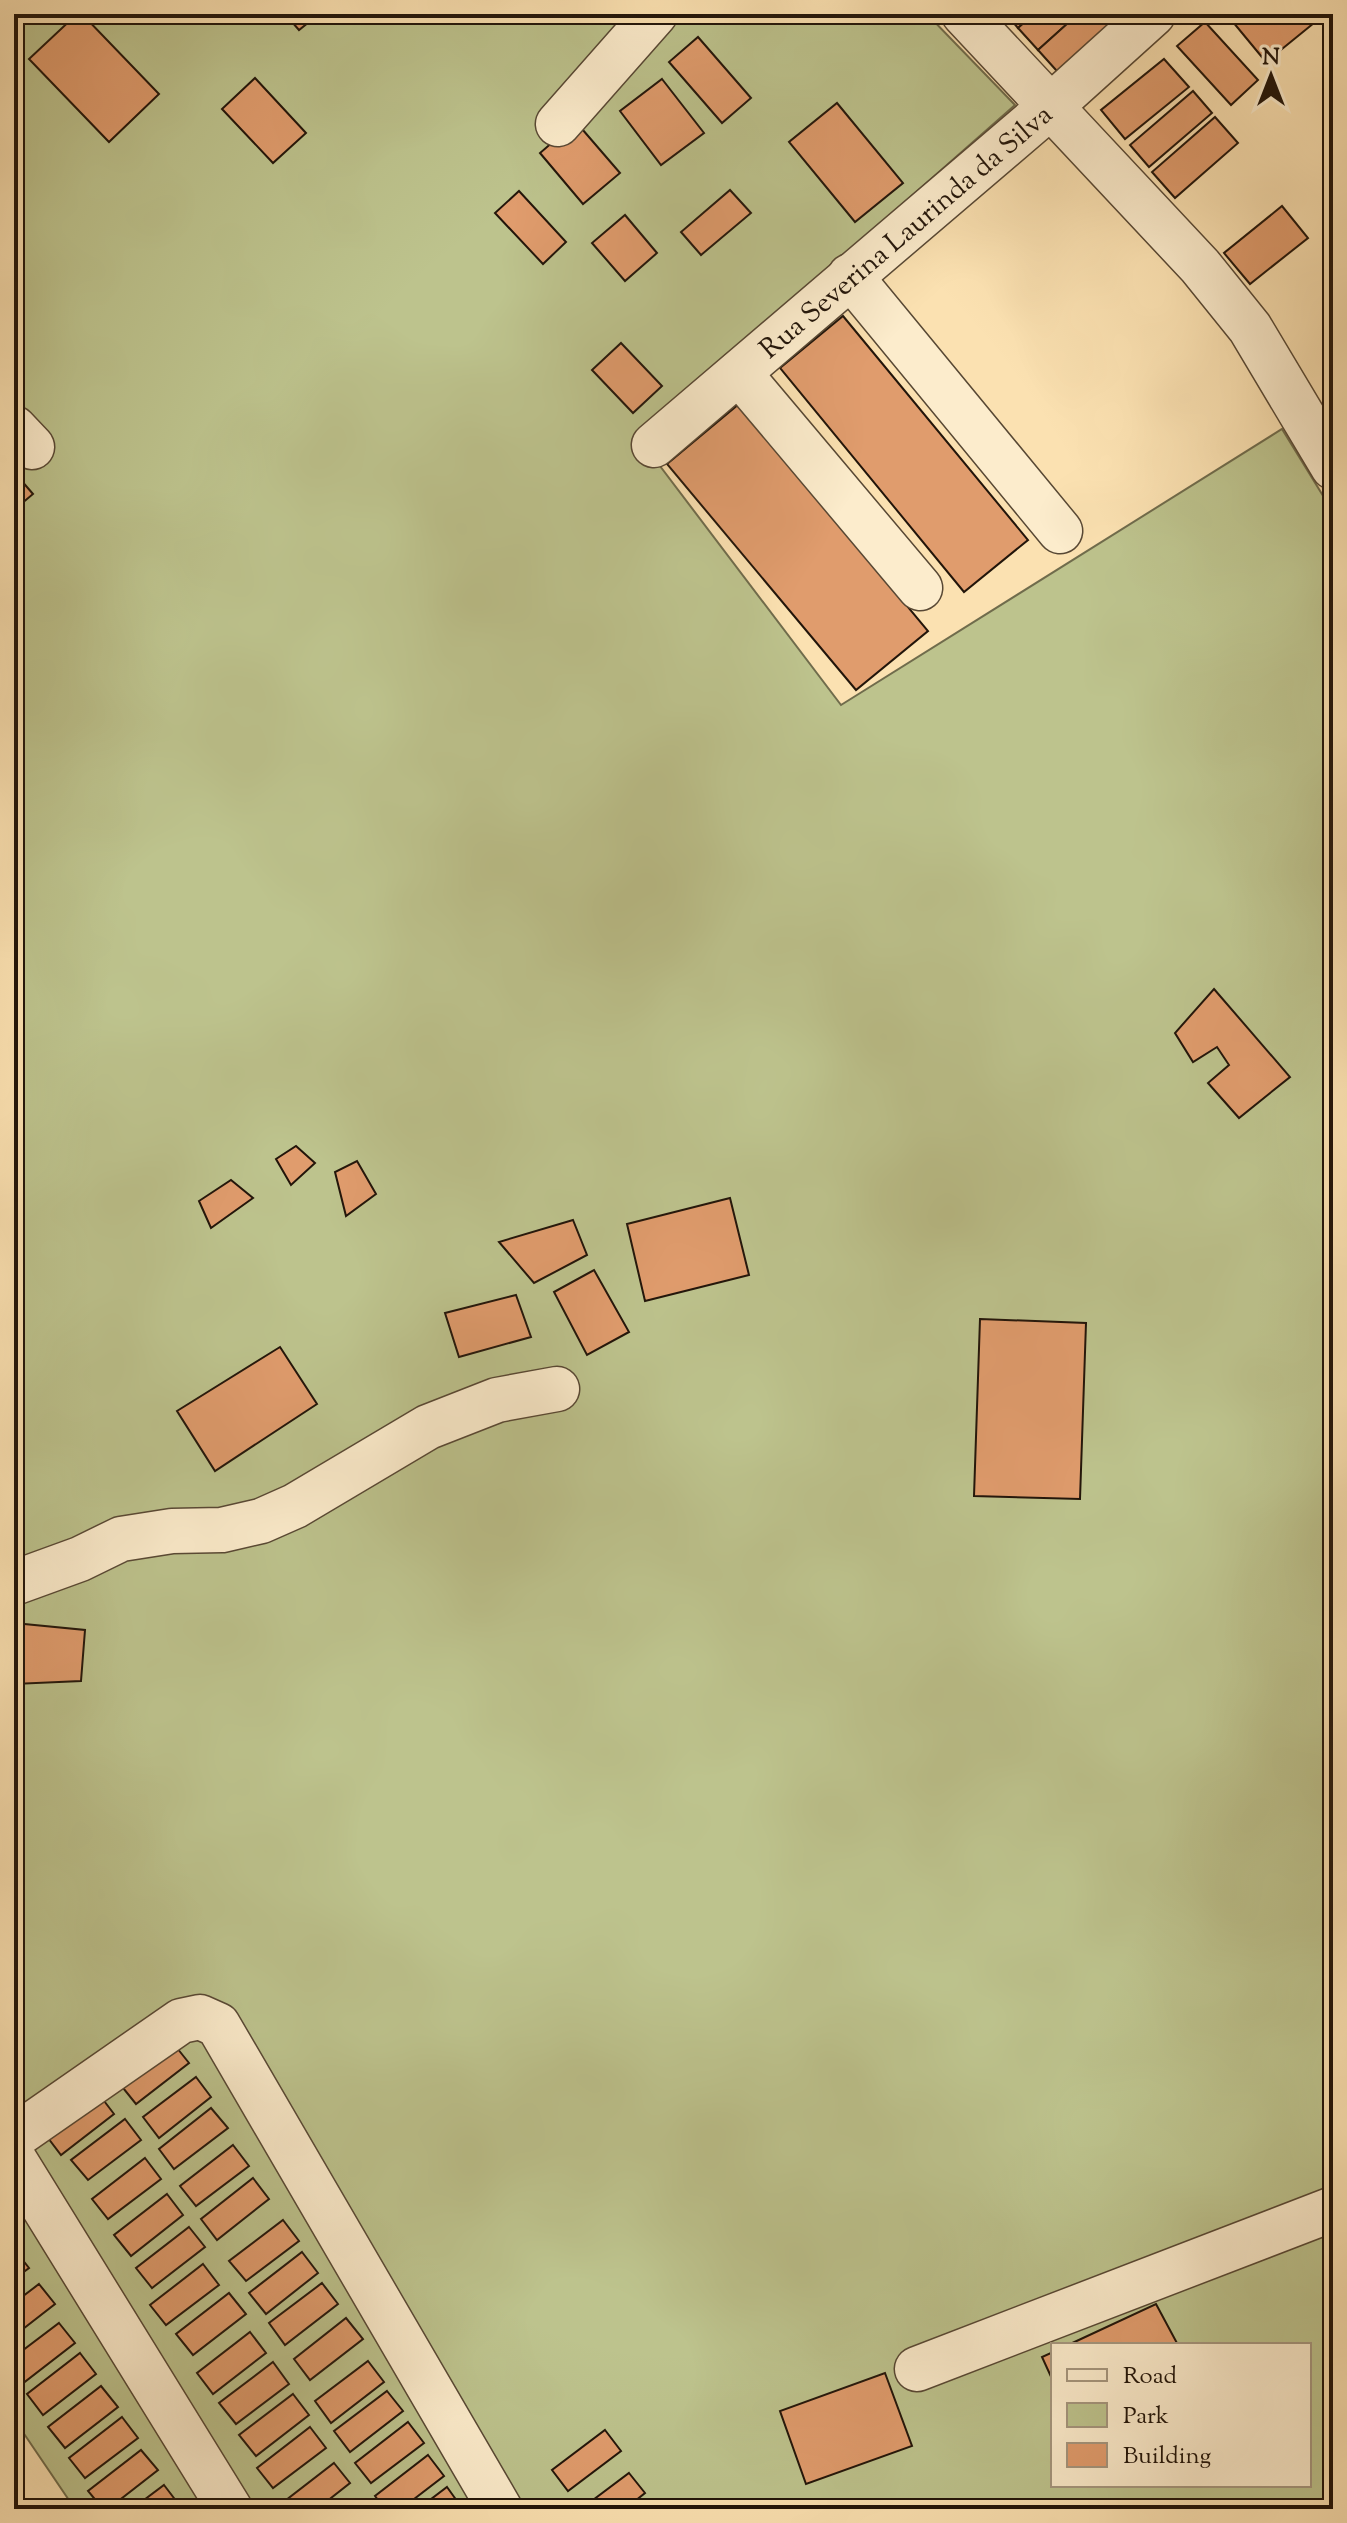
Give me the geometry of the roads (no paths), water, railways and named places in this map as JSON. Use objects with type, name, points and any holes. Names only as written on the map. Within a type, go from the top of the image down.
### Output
[{"type":"street","points":[[558,124],[655,14]]},
{"type":"street","points":[[964,14],[1200,266],[1250,328],[1333,467]]},
{"type":"street","name":"Rua Severina Laurinda da Silva","points":[[654,445],[1050,107],[1153,14]]},
{"type":"street","points":[[850,276],[1060,531]]},
{"type":"street","points":[[739,373],[920,588]]},
{"type":"street","points":[[14,1583],[80,1559],[121,1539],[172,1531],[222,1530],[261,1521],[308,1499],[428,1427],[497,1400],[557,1389]]},
{"type":"street","points":[[14,2137],[181,2021],[200,2017],[218,2025],[500,2509]]},
{"type":"street","points":[[14,2159],[230,2509]]},
{"type":"street","points":[[917,2369],[1333,2209]]}]
